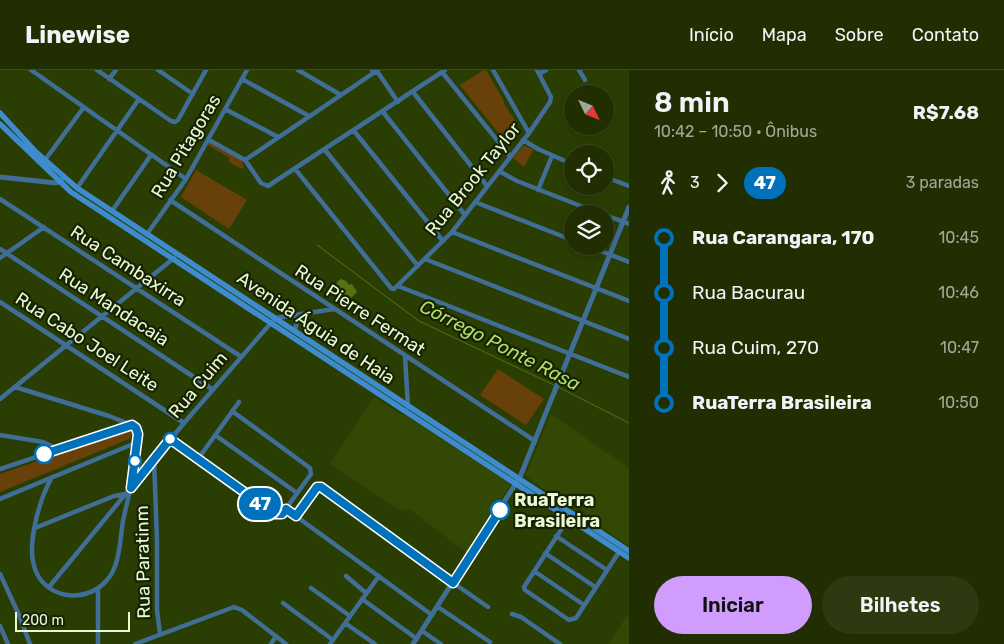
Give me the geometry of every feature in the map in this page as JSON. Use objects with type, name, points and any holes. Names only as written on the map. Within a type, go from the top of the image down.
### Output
[{"type":"main road","name":"Avenida Águia de Haia","points":[[0,113],[45,160],[71,192],[629,558]]},
{"type":"main road","name":"Avenida Águia de Haia","points":[[0,124],[61,180],[77,188],[408,407],[520,477],[629,550]]},
{"type":"main road","points":[[389,402],[394,402],[396,398]]},
{"type":"street","points":[[31,70],[186,179]]},
{"type":"street","points":[[97,70],[175,122],[178,120],[206,70]]},
{"type":"street","points":[[109,79],[116,70]]},
{"type":"street","points":[[158,70],[193,94]]},
{"type":"street","name":"Rua Pitagoras","points":[[147,234],[186,179],[247,70]]},
{"type":"street","points":[[298,70],[341,95]]},
{"type":"street","points":[[493,70],[529,133]]},
{"type":"street","points":[[538,72],[546,70]]},
{"type":"street","points":[[579,70],[585,80]]},
{"type":"street","points":[[244,160],[375,71],[398,102]]},
{"type":"street","points":[[208,140],[244,160],[261,183],[268,186],[296,170],[444,71],[510,156]]},
{"type":"street","name":"Rua Brook Taylor","points":[[398,286],[452,232],[529,133],[551,100],[538,72]]},
{"type":"street","points":[[242,78],[309,116]]},
{"type":"street","points":[[413,92],[487,186]]},
{"type":"street","points":[[77,188],[139,99]]},
{"type":"street","points":[[45,160],[84,107]]},
{"type":"street","points":[[225,109],[278,138]]},
{"type":"street","points":[[383,112],[465,215]]},
{"type":"street","points":[[354,131],[444,241]]},
{"type":"street","points":[[523,140],[564,161]]},
{"type":"street","points":[[325,150],[418,266]]},
{"type":"street","points":[[112,211],[151,155]]},
{"type":"street","points":[[538,190],[552,156]]},
{"type":"street","points":[[296,170],[391,288],[394,289],[398,286],[629,377]]},
{"type":"street","points":[[499,171],[517,181],[577,205]]},
{"type":"street","points":[[0,178],[61,180]]},
{"type":"street","points":[[614,180],[629,186]]},
{"type":"street","name":"Rua Cambaxirra","points":[[0,199],[240,356]]},
{"type":"street","name":"Rua Pierre Fermat","points":[[170,200],[535,441]]},
{"type":"street","points":[[475,202],[564,237]]},
{"type":"street","points":[[614,244],[629,207]]},
{"type":"street","points":[[614,219],[629,224]]},
{"type":"street","points":[[0,258],[44,227]]},
{"type":"street","points":[[452,232],[629,301]]},
{"type":"street","name":"Rua Mandacaia","points":[[0,249],[212,389]]},
{"type":"street","points":[[0,399],[103,317],[177,254]]},
{"type":"street","points":[[362,599],[415,642],[520,477],[610,255],[629,262]]},
{"type":"street","points":[[425,259],[629,339]]},
{"type":"street","name":"Rua Cabo Joel Leite","points":[[0,302],[184,423]]},
{"type":"street","points":[[276,318],[334,309]]},
{"type":"street","points":[[295,331],[298,315]]},
{"type":"street","name":"Rua Cuim","points":[[49,587],[212,389],[276,318]]},
{"type":"street","points":[[405,356],[408,407]]},
{"type":"street","points":[[15,387],[132,425],[138,431],[131,488],[113,570],[107,580],[98,588],[83,595],[59,594],[41,580],[34,567],[32,551],[35,528],[45,491],[52,477]]},
{"type":"street","points":[[198,460],[239,402]]},
{"type":"street","points":[[170,439],[275,514],[282,514],[311,474],[310,468],[232,412]]},
{"type":"street","points":[[0,469],[132,425]]},
{"type":"street","points":[[0,435],[43,442],[58,449]]},
{"type":"street","points":[[215,435],[297,493]]},
{"type":"street","points":[[0,499],[138,442]]},
{"type":"street","name":"Rua Paratinm","points":[[154,459],[157,614],[160,634]]},
{"type":"street","points":[[296,516],[317,487],[319,487],[488,607]]},
{"type":"street","points":[[35,528],[114,496],[125,494]]},
{"type":"street","points":[[286,509],[432,615]]},
{"type":"street","points":[[568,519],[524,587],[532,595],[572,620],[576,618],[619,552]]},
{"type":"street","points":[[556,536],[607,570]]},
{"type":"street","points":[[545,553],[595,587]]},
{"type":"street","points":[[534,571],[584,605]]},
{"type":"street","points":[[0,574],[30,644]]},
{"type":"street","points":[[346,576],[366,593]]},
{"type":"street","points":[[283,603],[331,642],[379,576]]},
{"type":"street","points":[[98,588],[98,644]]},
{"type":"street","points":[[311,588],[350,616]]},
{"type":"street","points":[[135,644],[234,607],[242,610],[286,644]]},
{"type":"street","points":[[438,607],[490,642]]},
{"type":"street","points":[[512,614],[521,617],[560,644]]},
{"type":"street","points":[[345,623],[375,644]]},
{"type":"street","points":[[0,626],[8,644]]},
{"type":"street","points":[[422,631],[441,644]]},
{"type":"street","points":[[271,644],[276,636]]},
{"type":"shaded area","points":[[486,70],[514,119],[517,136],[509,146],[460,85]]},
{"type":"shaded area","points":[[209,140],[241,158],[244,167],[242,169],[229,162],[230,158],[206,144]]},
{"type":"shaded area","points":[[524,145],[533,150],[524,167],[513,158]]},
{"type":"shaded area","points":[[196,170],[247,200],[229,229],[181,197]]},
{"type":"shaded area","points":[[341,279],[349,285],[352,284],[357,292],[351,298],[334,291],[333,288]]},
{"type":"shaded area","points":[[498,369],[544,399],[526,425],[480,395]]},
{"type":"shaded area","points":[[374,397],[511,484],[467,553],[409,509],[401,511],[330,464]]},
{"type":"shaded area","points":[[551,414],[629,468],[629,546],[592,521],[572,498],[550,493],[526,476]]},
{"type":"shaded area","points":[[126,431],[131,431],[133,434],[129,439],[0,492],[0,474]]},
{"type":"shaded area","points":[[629,613],[629,644],[608,644]]},
{"type":"waterway","name":"Córrego Ponte Rasa","points":[[317,245],[419,321],[554,385]]},
{"type":"waterway","name":"Córrego Ponte Rasa","points":[[558,387],[629,423]]},
{"type":"bus line","name":"47","points":[[44,454],[132,425],[136,428],[138,434],[131,488],[170,439],[275,514],[282,514],[286,509],[296,516],[317,487],[321,487],[453,583],[500,510]]},
{"type":"place","name":"RuaTerra Brasileira","points":[[500,510]]}]
